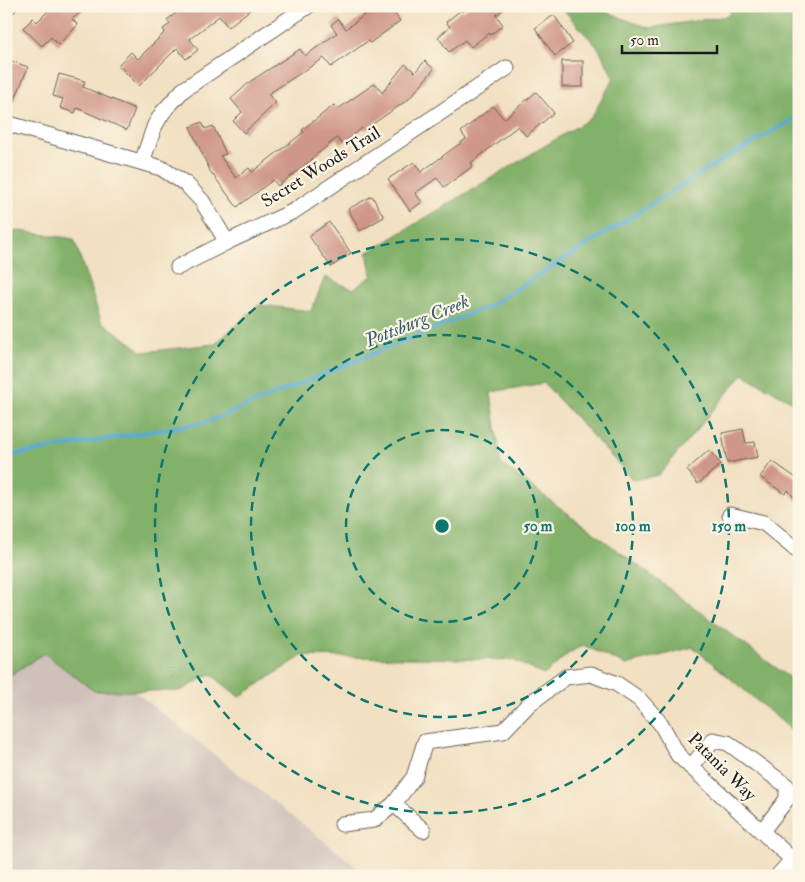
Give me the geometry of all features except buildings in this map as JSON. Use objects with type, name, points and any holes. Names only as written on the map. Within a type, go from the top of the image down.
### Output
[{"type":"street","points":[[142,162],[163,112],[184,90],[308,6]]},
{"type":"street","name":"Secret Woods Trail","points":[[178,267],[294,211],[507,68]]},
{"type":"street","points":[[6,123],[162,168],[186,184],[202,201],[227,242]]},
{"type":"street","points":[[730,515],[764,523],[799,552]]},
{"type":"street","name":"Patania Way","points":[[342,824],[374,820],[394,804],[414,777],[425,742],[503,731],[529,704],[566,677],[591,674],[618,684],[639,700],[661,724],[678,755],[762,831],[791,864]]},
{"type":"street","points":[[691,767],[713,740],[728,743],[787,786],[787,798],[762,831]]},
{"type":"street","points":[[394,804],[423,830]]},
{"type":"shaded area","points":[[44,653],[94,691],[134,691],[368,876],[6,876],[6,678]]},
{"type":"green space","points":[[560,6],[589,6],[649,28],[728,16],[734,6],[799,6],[799,408],[789,400],[743,374],[659,475],[633,480],[544,383],[491,392],[501,464],[799,685],[799,736],[693,647],[626,665],[583,645],[569,653],[544,675],[513,660],[302,656],[239,697],[211,674],[180,691],[94,691],[44,653],[6,678],[6,229],[74,239],[101,321],[143,352],[215,344],[259,305],[311,311],[325,277],[353,289],[372,276],[367,253],[591,118],[614,78],[599,49]]},
{"type":"waterway","name":"Pottsburg Creek","points":[[6,456],[207,422],[491,305],[714,165],[799,116]]}]
